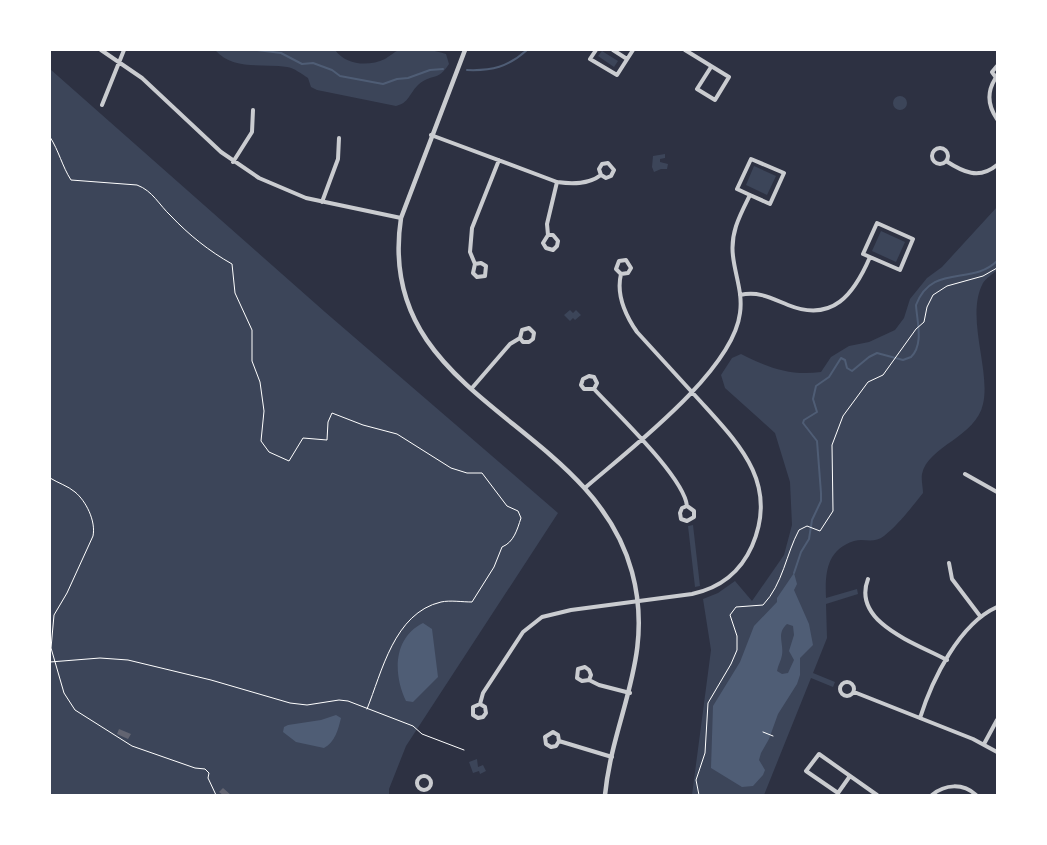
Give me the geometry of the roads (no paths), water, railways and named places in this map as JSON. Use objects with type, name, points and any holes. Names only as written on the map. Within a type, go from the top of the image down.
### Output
[{"type":"street","points":[[101,50],[142,78],[233,162],[274,185],[322,202],[401,218]]},
{"type":"street","points":[[102,105],[124,50]]},
{"type":"street","points":[[465,50],[431,135],[401,218],[398,262],[406,304],[419,331],[430,348],[472,388],[586,487],[604,512],[620,541],[632,572],[640,621],[638,652],[630,693],[612,757],[605,795]]},
{"type":"street","points":[[596,50],[590,59],[617,76],[633,50]]},
{"type":"street","points":[[613,50],[627,59]]},
{"type":"street","points":[[685,50],[711,66],[729,78],[715,100],[697,89],[711,66]]},
{"type":"street","points":[[997,66],[992,72],[996,79],[991,85],[989,98],[992,112],[997,119]]},
{"type":"street","points":[[233,162],[252,132],[253,110]]},
{"type":"street","points":[[431,135],[556,182],[583,182],[601,176]]},
{"type":"street","points":[[322,202],[338,159],[339,138]]},
{"type":"street","points":[[946,161],[948,154],[944,150],[938,149],[933,152],[932,158],[936,162],[942,163],[946,161],[964,172],[976,174],[987,172],[997,166]]},
{"type":"street","points":[[751,159],[784,174],[770,204],[750,194],[737,189],[751,159]]},
{"type":"street","points":[[475,264],[470,252],[472,228],[499,160]]},
{"type":"street","points":[[548,235],[547,224],[556,182]]},
{"type":"street","points":[[586,487],[692,392],[712,370],[730,342],[739,321],[740,295],[733,257],[733,236],[750,194]]},
{"type":"street","points":[[877,223],[913,239],[900,270],[870,257],[863,254],[877,223]]},
{"type":"street","points":[[548,235],[553,235],[558,240],[558,246],[553,250],[547,250],[543,245],[543,240],[548,235]]},
{"type":"street","points":[[740,295],[749,293],[765,295],[803,310],[829,308],[852,292],[859,282],[870,257]]},
{"type":"street","points":[[480,704],[483,692],[518,640],[536,621],[558,612],[692,594],[720,584],[743,563],[754,542],[760,507],[754,470],[738,444],[631,322],[623,304],[620,286],[621,274],[616,269],[617,263],[626,260],[631,268],[628,273],[621,274]]},
{"type":"street","points":[[481,263],[486,266],[485,276],[480,278],[474,276],[472,269],[475,264],[481,263]]},
{"type":"street","points":[[472,388],[510,344],[520,338]]},
{"type":"street","points":[[589,376],[594,377],[597,383],[594,389],[590,391],[584,389],[582,385],[583,379],[589,376]]},
{"type":"street","points":[[594,389],[640,439],[678,485],[687,506]]},
{"type":"street","points":[[965,474],[997,492]]},
{"type":"street","points":[[949,563],[952,579],[980,616]]},
{"type":"street","points":[[868,578],[866,597],[876,619],[891,631],[947,660]]},
{"type":"street","points":[[920,718],[927,696],[963,636],[980,616],[997,607]]},
{"type":"street","points":[[589,680],[599,685],[630,693]]},
{"type":"street","points":[[854,692],[984,744],[997,752]]},
{"type":"street","points":[[984,744],[997,720]]},
{"type":"street","points":[[553,732],[558,735],[559,742],[556,746],[551,747],[546,744],[544,739],[548,733],[553,732]]},
{"type":"street","points":[[559,742],[612,757]]},
{"type":"street","points":[[850,776],[838,793],[806,771],[819,754],[877,795]]},
{"type":"street","points":[[932,795],[944,788],[957,786],[969,790],[976,795]]},
{"type":"waterway","points":[[257,50],[281,53],[302,64],[313,63],[332,70],[340,76],[383,84],[430,70],[443,69]]},
{"type":"waterway","points":[[467,70],[484,70],[499,67],[527,50]]},
{"type":"waterway","points":[[794,573],[801,552],[809,539],[812,520],[821,501],[817,441],[803,423],[804,420],[817,412],[813,399],[816,386],[829,377],[841,358],[845,360],[847,368],[852,371],[877,353],[903,360],[911,357],[915,352],[919,339],[916,305],[923,292],[932,284],[942,279],[976,273],[997,261]]}]
